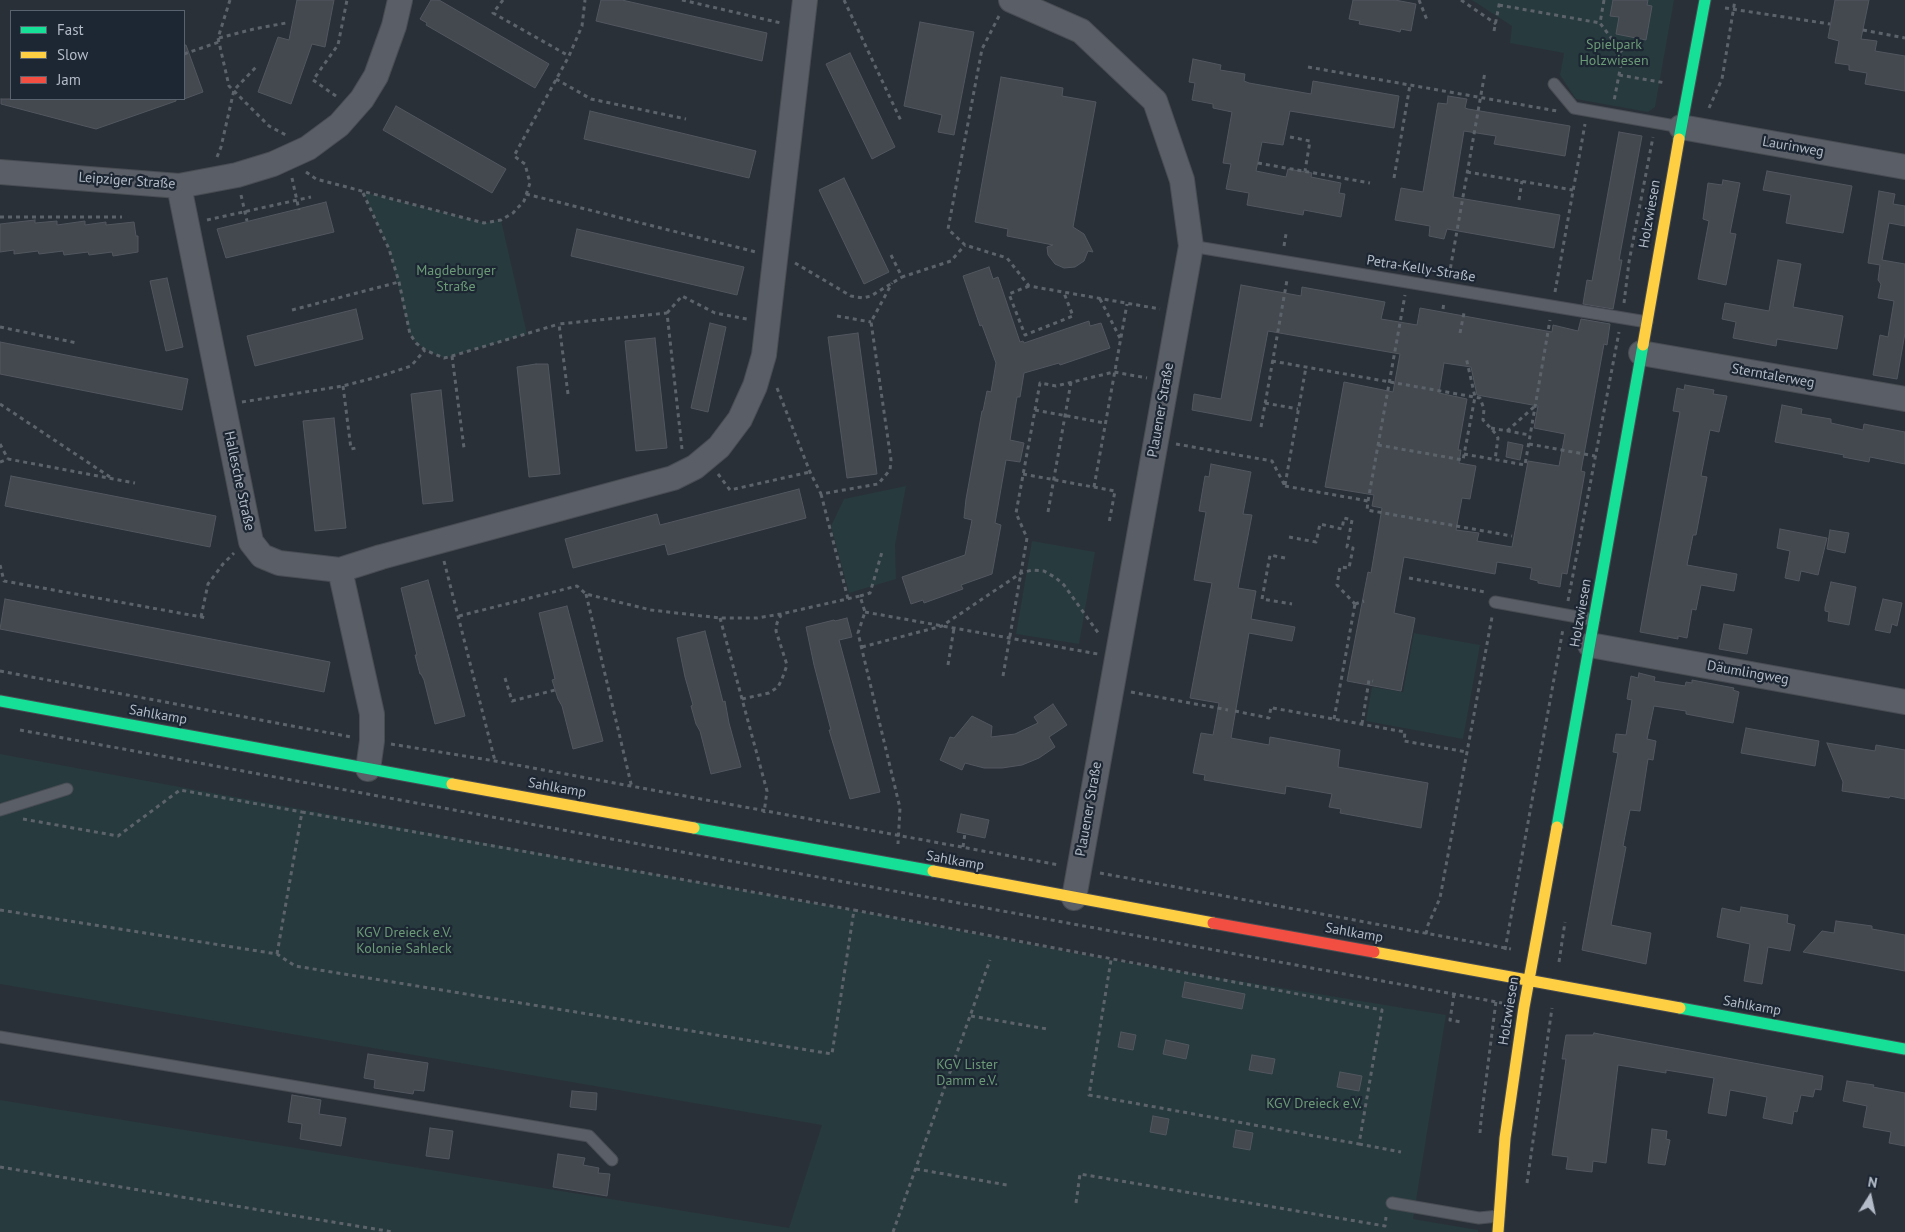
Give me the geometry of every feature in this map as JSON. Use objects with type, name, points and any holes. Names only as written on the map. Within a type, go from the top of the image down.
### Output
[{"type":"street","name":"Leipziger Straße","points":[[0,172],[178,186],[237,176],[273,164],[298,153],[339,125],[362,99],[376,76],[394,26],[400,0]]},
{"type":"street","points":[[368,769],[372,741],[372,714],[340,570],[439,541],[673,478],[695,467],[705,459],[719,446],[740,418],[755,386],[764,354],[805,0]]},
{"type":"street","name":"Holzwiesen","points":[[1498,1232],[1505,1138],[1529,980],[1647,322],[1670,125],[1705,2]]},
{"type":"street","name":"Plauener Straße","points":[[1007,4],[1081,31],[1155,101],[1182,180],[1191,246],[1074,898]]},
{"type":"street","name":"Laurinweg","points":[[1670,125],[1905,167]]},
{"type":"street","name":"Hallesche Straße","points":[[178,186],[251,542],[262,556],[279,563],[340,570]]},
{"type":"street","name":"Sterntalerweg","points":[[1641,353],[1905,399]]},
{"type":"street","name":"Däumlingweg","points":[[1590,645],[1905,702]]},
{"type":"street","name":"Sahlkamp","points":[[0,701],[1905,1049]]},
{"type":"lane","points":[[1554,84],[1574,108],[1670,125]]},
{"type":"lane","name":"Petra-Kelly-Straße","points":[[1191,246],[1647,322]]},
{"type":"lane","points":[[1495,602],[1594,620]]},
{"type":"lane","points":[[0,810],[67,789]]},
{"type":"lane","points":[[0,1037],[589,1136],[612,1160]]},
{"type":"lane","points":[[1392,1203],[1479,1218],[1499,1216]]},
{"type":"path","points":[[230,0],[219,40],[229,86],[298,153],[316,179],[484,223],[501,220],[512,213],[524,200],[530,183],[525,164],[514,156],[569,56],[582,26],[585,0]]},
{"type":"path","points":[[347,0],[338,46],[313,80],[353,109]]},
{"type":"path","points":[[503,0],[493,12],[569,56]]},
{"type":"path","points":[[682,0],[802,28]]},
{"type":"path","points":[[844,0],[902,123]]},
{"type":"path","points":[[1419,0],[1427,20]]},
{"type":"path","points":[[1461,0],[1496,24]]},
{"type":"path","points":[[1494,31],[1500,0]]},
{"type":"path","points":[[1600,23],[1604,0]]},
{"type":"path","points":[[1705,2],[1757,14],[1830,24]]},
{"type":"path","points":[[1007,4],[982,49],[948,229],[965,245],[1007,258],[1028,286]]},
{"type":"path","points":[[1499,5],[1600,23],[1622,54],[1611,115]]},
{"type":"path","points":[[185,54],[254,29],[286,24]]},
{"type":"path","points":[[1863,30],[1905,38]]},
{"type":"path","points":[[212,180],[234,90],[258,65]]},
{"type":"path","points":[[1308,67],[1558,111]]},
{"type":"path","points":[[1443,309],[1485,72]]},
{"type":"path","points":[[1665,91],[1668,74]]},
{"type":"path","points":[[1619,75],[1666,83]]},
{"type":"path","points":[[556,79],[591,99],[686,119]]},
{"type":"path","points":[[1394,178],[1410,85]]},
{"type":"path","points":[[1464,454],[1525,465],[1588,111]]},
{"type":"path","points":[[0,671],[372,741],[495,761],[632,788],[899,835],[1505,948],[1565,615],[1622,317],[1652,139],[1670,125]]},
{"type":"path","points":[[1290,137],[1310,141],[1305,171]]},
{"type":"path","points":[[298,153],[297,200],[299,210]]},
{"type":"path","points":[[1258,162],[1370,183]]},
{"type":"path","points":[[1467,172],[1573,190]]},
{"type":"path","points":[[237,176],[247,221]]},
{"type":"path","points":[[1519,200],[1522,181]]},
{"type":"path","points":[[363,192],[389,249],[399,282],[410,334],[416,343],[425,350],[444,358],[559,324],[667,313],[682,296],[715,313],[768,323]]},
{"type":"path","points":[[526,194],[793,261],[851,296],[863,298],[871,296],[902,277],[951,261],[965,245]]},
{"type":"path","points":[[187,225],[311,197]]},
{"type":"path","points":[[0,217],[122,217]]},
{"type":"path","points":[[891,255],[902,277]]},
{"type":"path","points":[[1261,427],[1287,280]]},
{"type":"path","points":[[292,310],[399,282]]},
{"type":"path","points":[[1408,282],[1367,510],[1512,536]]},
{"type":"path","points":[[821,494],[878,484],[890,470],[891,460],[871,322],[892,283]]},
{"type":"path","points":[[1064,292],[1073,316],[1025,335],[1009,294],[1028,286],[1064,292],[1127,304],[1179,312]]},
{"type":"path","points":[[1100,299],[1120,338]]},
{"type":"path","points":[[1094,487],[1127,304]]},
{"type":"path","points":[[667,313],[684,472]]},
{"type":"path","points":[[1460,333],[1464,313]]},
{"type":"path","points":[[837,316],[871,322]]},
{"type":"path","points":[[559,324],[568,394]]},
{"type":"path","points":[[0,327],[77,343]]},
{"type":"path","points":[[223,405],[343,386],[381,376],[411,366],[425,350]]},
{"type":"path","points":[[764,354],[810,472],[821,494],[848,599]]},
{"type":"path","points":[[452,356],[464,448]]},
{"type":"path","points":[[1378,445],[1463,460],[1475,397],[1466,357]]},
{"type":"path","points":[[1272,361],[1480,398],[1483,403],[1483,420],[1498,438],[1495,460]]},
{"type":"path","points":[[1285,486],[1306,367]]},
{"type":"path","points":[[1003,676],[1027,538],[1016,513],[1040,383],[1056,386],[1114,372],[1166,381]]},
{"type":"path","points":[[1048,512],[1071,382]]},
{"type":"path","points":[[343,386],[351,449],[356,448]]},
{"type":"path","points":[[1265,403],[1298,409]]},
{"type":"path","points":[[0,404],[111,478]]},
{"type":"path","points":[[1507,431],[1535,406]]},
{"type":"path","points":[[1035,410],[1105,423]]},
{"type":"path","points":[[1490,428],[1530,435]]},
{"type":"path","points":[[1156,441],[1272,461],[1285,486]]},
{"type":"path","points":[[0,444],[8,459]]},
{"type":"path","points":[[1529,444],[1595,456]]},
{"type":"path","points":[[0,462],[8,459],[135,483]]},
{"type":"path","points":[[705,459],[730,490],[810,472]]},
{"type":"path","points":[[1023,474],[1115,491],[1109,523]]},
{"type":"path","points":[[1285,486],[1368,501]]},
{"type":"path","points":[[1289,537],[1316,542],[1320,524],[1342,529],[1344,518],[1352,520],[1347,547],[1353,548],[1349,568],[1340,567],[1337,585],[1355,604]]},
{"type":"path","points":[[439,541],[495,761]]},
{"type":"path","points":[[201,617],[206,591],[213,576],[234,554],[251,542]]},
{"type":"path","points":[[459,616],[578,586],[586,594],[651,610],[720,618],[757,618],[870,593],[882,552]]},
{"type":"path","points":[[1285,558],[1270,554],[1262,598],[1292,604]]},
{"type":"path","points":[[0,565],[4,581],[207,618]]},
{"type":"path","points":[[862,647],[942,626],[1021,573],[1032,570],[1044,571],[1056,578],[1064,586],[1116,658]]},
{"type":"path","points":[[1409,578],[1486,592]]},
{"type":"path","points":[[586,594],[632,788]]},
{"type":"path","points":[[860,596],[865,612],[858,633],[900,808],[896,865]]},
{"type":"path","points":[[1355,604],[1364,600]]},
{"type":"path","points":[[1426,934],[1440,898],[1495,602]]},
{"type":"path","points":[[1334,719],[1355,604]]},
{"type":"path","points":[[865,612],[1116,658]]},
{"type":"path","points":[[742,700],[768,693],[778,686],[782,679],[787,664],[776,631],[781,614]]},
{"type":"path","points":[[720,618],[767,791],[758,840]]},
{"type":"path","points":[[948,666],[954,628]]},
{"type":"path","points":[[505,678],[512,701],[555,690]]},
{"type":"path","points":[[1362,724],[1369,680],[1373,681]]},
{"type":"path","points":[[1111,688],[1228,710]]},
{"type":"path","points":[[1235,711],[1269,718],[1271,708],[1334,719],[1405,732],[1404,741],[1467,752]]},
{"type":"path","points":[[20,730],[1496,1002]]},
{"type":"path","points":[[18,818],[118,836],[180,790],[854,910],[1382,1010],[1359,1144]]},
{"type":"path","points":[[277,954],[302,812]]},
{"type":"path","points":[[963,847],[965,833]]},
{"type":"path","points":[[0,910],[277,954],[295,966],[832,1054],[854,910]]},
{"type":"path","points":[[893,1232],[990,960]]},
{"type":"path","points":[[1111,960],[1088,1095],[1401,1152]]},
{"type":"path","points":[[1454,994],[1450,1020],[1461,1022]]},
{"type":"path","points":[[1526,1184],[1551,1012]]},
{"type":"path","points":[[970,1016],[1047,1029]]},
{"type":"path","points":[[0,1166],[392,1232]]},
{"type":"path","points":[[916,1169],[1007,1185]]},
{"type":"path","points":[[1076,1203],[1080,1174],[1385,1226],[1387,1212],[1392,1203]]},
{"type":"green space","name":"Spielpark Holzwiesen","points":[[1472,0],[1674,0],[1655,107],[1648,112],[1576,99],[1560,75],[1564,53],[1510,43],[1512,26]]},
{"type":"green space","name":"Magdeburger Straße","points":[[363,192],[484,223],[501,220],[527,334],[444,358],[416,343],[410,334],[389,249]]},
{"type":"green space","points":[[906,486],[895,545],[896,579],[849,593],[831,526],[844,499]]},
{"type":"green space","points":[[1032,541],[1095,552],[1079,644],[1016,634]]},
{"type":"green space","points":[[1414,633],[1480,645],[1463,739],[1366,721],[1372,687],[1403,692]]},
{"type":"green space","points":[[0,754],[889,917],[1111,960],[1446,1015],[1413,1219],[1478,1230],[1478,1232],[0,1232],[0,1100],[789,1228],[822,1125],[0,984]]},
{"type":"building","points":[[297,0],[334,0],[325,47],[312,44],[291,104],[258,92],[278,37],[289,40]]},
{"type":"building","points":[[431,0],[439,0],[549,64],[535,88],[426,25],[427,23],[420,19]]},
{"type":"building","points":[[601,0],[622,0],[767,33],[762,61],[596,21]]},
{"type":"building","points":[[1353,0],[1395,0],[1416,4],[1411,31],[1401,29],[1400,32],[1359,24],[1360,21],[1349,19]]},
{"type":"building","points":[[1613,0],[1648,0],[1647,5],[1652,6],[1646,40],[1616,34],[1619,17],[1610,16]]},
{"type":"building","points":[[1835,0],[1869,0],[1861,39],[1877,41],[1875,51],[1905,56],[1905,91],[1865,84],[1867,73],[1849,70],[1849,65],[1835,63],[1839,41],[1828,38]]},
{"type":"building","points":[[920,22],[974,32],[954,135],[938,132],[942,115],[904,106]]},
{"type":"building","points":[[185,45],[186,45],[203,92],[185,99]]},
{"type":"building","points":[[850,53],[895,147],[872,159],[826,64]]},
{"type":"building","points":[[1193,59],[1221,65],[1220,70],[1245,74],[1244,81],[1249,83],[1311,94],[1313,81],[1399,96],[1394,128],[1290,111],[1283,145],[1262,142],[1256,171],[1286,177],[1288,169],[1312,173],[1311,177],[1341,183],[1339,193],[1345,194],[1341,217],[1304,210],[1303,215],[1247,205],[1249,193],[1226,189],[1231,164],[1223,163],[1232,112],[1213,108],[1213,104],[1192,100],[1195,83],[1189,82]]},
{"type":"building","points":[[1001,77],[1063,88],[1062,96],[1096,102],[1073,227],[1084,234],[1093,252],[1088,251],[1084,261],[1075,267],[1064,268],[1055,264],[1048,255],[1047,247],[1053,245],[1007,236],[1008,229],[975,222]]},
{"type":"building","points":[[1448,96],[1467,99],[1465,108],[1468,109],[1570,126],[1565,156],[1494,144],[1496,136],[1464,131],[1453,197],[1560,215],[1554,248],[1447,229],[1444,239],[1429,236],[1430,226],[1395,220],[1401,188],[1423,192],[1438,103],[1447,104]]},
{"type":"building","points":[[1,99],[176,100],[96,129],[1,104]]},
{"type":"building","points":[[396,106],[506,169],[492,193],[383,130]]},
{"type":"building","points":[[590,111],[756,151],[749,178],[584,139]]},
{"type":"building","points":[[1619,132],[1642,136],[1619,260],[1622,260],[1613,309],[1583,304],[1587,280],[1592,281]]},
{"type":"building","points":[[1767,171],[1852,186],[1843,233],[1786,223],[1791,195],[1763,190]]},
{"type":"building","points":[[844,178],[889,272],[864,284],[819,190]]},
{"type":"building","points":[[1723,180],[1740,183],[1730,233],[1736,234],[1726,285],[1698,279],[1709,221],[1703,219],[1708,183],[1722,185]]},
{"type":"building","points":[[1879,191],[1895,194],[1893,204],[1905,206],[1905,226],[1889,223],[1882,260],[1905,264],[1905,333],[1897,379],[1873,375],[1880,335],[1888,337],[1894,301],[1878,298],[1881,284],[1878,280],[1880,265],[1868,263]]},
{"type":"building","points":[[326,202],[334,232],[226,258],[217,229]]},
{"type":"building","points":[[35,220],[35,223],[57,221],[57,225],[85,221],[85,225],[106,222],[106,225],[134,222],[136,236],[138,236],[138,252],[113,256],[112,252],[89,255],[88,252],[64,255],[63,251],[39,254],[38,251],[14,254],[14,250],[0,252],[0,224]]},
{"type":"building","points":[[577,229],[744,267],[737,295],[571,256]]},
{"type":"building","points":[[1778,260],[1801,264],[1793,307],[1843,316],[1837,349],[1777,339],[1776,346],[1733,338],[1736,322],[1722,319],[1725,303],[1769,311]]},
{"type":"building","points":[[989,267],[993,279],[998,277],[1020,342],[1023,341],[1024,343],[1089,321],[1090,326],[1101,323],[1110,348],[1060,365],[1059,363],[1024,373],[1020,397],[1017,397],[1010,440],[1024,443],[1020,462],[1006,460],[995,523],[1001,525],[992,574],[961,585],[963,589],[924,603],[923,600],[911,604],[902,577],[965,555],[972,520],[964,518],[966,499],[982,411],[987,391],[991,392],[996,363],[982,325],[980,326],[963,276]]},
{"type":"building","points":[[167,278],[183,347],[166,351],[150,281]]},
{"type":"building","points":[[1241,285],[1301,296],[1302,287],[1385,302],[1381,319],[1417,325],[1420,308],[1552,332],[1553,325],[1578,331],[1581,319],[1610,324],[1607,345],[1604,344],[1581,471],[1585,472],[1567,574],[1562,573],[1560,587],[1538,583],[1538,581],[1530,579],[1532,568],[1497,562],[1495,574],[1404,557],[1394,613],[1415,618],[1401,691],[1347,681],[1368,572],[1371,573],[1382,508],[1372,506],[1374,495],[1325,487],[1344,382],[1393,392],[1400,354],[1268,331],[1251,421],[1192,410],[1194,394],[1221,399]],"holes":[[[1444,363],[1471,367],[1477,395],[1538,406],[1534,428],[1565,434],[1559,466],[1528,461],[1512,547],[1477,541],[1479,533],[1456,530],[1462,498],[1470,499],[1476,466],[1459,463],[1461,450],[1458,450],[1467,399],[1439,393]]]},
{"type":"building","points":[[356,309],[363,339],[255,366],[247,336]]},
{"type":"building","points":[[710,323],[726,327],[708,412],[691,408]]},
{"type":"building","points":[[858,333],[877,474],[847,478],[828,337]]},
{"type":"building","points":[[655,338],[667,448],[636,451],[625,341]]},
{"type":"building","points":[[0,342],[188,379],[182,410],[0,374]]},
{"type":"building","points":[[548,364],[560,474],[529,477],[517,367]]},
{"type":"building","points":[[1685,385],[1714,390],[1713,394],[1727,396],[1719,432],[1710,430],[1701,476],[1707,477],[1696,535],[1693,535],[1687,565],[1737,574],[1734,591],[1701,585],[1696,610],[1692,609],[1687,638],[1678,636],[1678,639],[1640,632],[1680,412],[1673,411],[1677,388],[1684,390]]},
{"type":"building","points":[[441,390],[453,501],[423,504],[411,394]]},
{"type":"building","points":[[1782,405],[1802,409],[1801,414],[1831,419],[1831,423],[1863,430],[1864,424],[1905,432],[1905,464],[1870,457],[1869,462],[1843,457],[1844,455],[1775,442]]},
{"type":"building","points":[[334,418],[346,528],[315,531],[303,421]]},
{"type":"building","points":[[1508,442],[1523,445],[1520,460],[1506,457]]},
{"type":"building","points":[[1211,464],[1251,472],[1243,514],[1252,515],[1238,588],[1256,591],[1251,619],[1295,627],[1292,641],[1249,633],[1231,738],[1269,745],[1270,737],[1340,750],[1338,767],[1428,783],[1421,828],[1340,813],[1341,809],[1329,807],[1332,794],[1286,786],[1285,794],[1204,780],[1205,775],[1193,773],[1201,733],[1213,735],[1219,703],[1190,698],[1212,583],[1194,580],[1206,512],[1199,511],[1205,476],[1209,477]]},
{"type":"building","points":[[11,476],[216,516],[210,547],[5,506]]},
{"type":"building","points":[[799,489],[806,518],[668,555],[665,544],[573,568],[565,539],[657,514],[660,525]]},
{"type":"building","points":[[1780,529],[1827,538],[1818,575],[1801,571],[1799,581],[1785,578],[1790,551],[1777,548]]},
{"type":"building","points":[[1830,530],[1849,533],[1845,553],[1827,549]]},
{"type":"building","points":[[428,580],[465,716],[435,724],[424,680],[420,674],[415,655],[417,655],[401,588]]},
{"type":"building","points":[[1831,582],[1856,587],[1849,625],[1828,621],[1829,612],[1825,611],[1825,607]]},
{"type":"building","points":[[5,599],[330,662],[324,692],[0,629]]},
{"type":"building","points":[[1883,599],[1902,603],[1897,626],[1892,624],[1890,633],[1875,630]]},
{"type":"building","points":[[567,606],[603,741],[573,749],[562,706],[552,680],[555,679],[539,613]]},
{"type":"building","points":[[847,618],[852,637],[839,640],[880,792],[850,799],[829,730],[831,730],[806,627]]},
{"type":"building","points":[[1724,624],[1752,629],[1747,654],[1719,649]]},
{"type":"building","points":[[705,631],[741,767],[711,774],[700,731],[691,706],[693,705],[677,638]]},
{"type":"building","points":[[1639,673],[1655,677],[1654,681],[1685,686],[1686,682],[1692,683],[1692,680],[1734,688],[1733,690],[1739,692],[1733,723],[1686,714],[1686,711],[1654,706],[1647,739],[1656,741],[1653,760],[1648,759],[1640,811],[1630,810],[1623,846],[1626,847],[1611,925],[1651,933],[1646,964],[1582,950],[1618,753],[1613,752],[1616,734],[1626,735],[1632,700],[1627,699],[1631,676],[1638,678]]},
{"type":"building","points":[[1053,704],[1067,725],[1049,737],[1055,747],[1039,758],[1022,765],[1002,768],[984,768],[965,763],[962,770],[940,760],[950,737],[954,738],[972,716],[992,726],[991,737],[1015,734],[1038,723],[1034,717]]},
{"type":"building","points":[[1746,728],[1819,741],[1815,766],[1741,753]]},
{"type":"building","points":[[1827,743],[1875,751],[1876,745],[1905,750],[1905,799],[1842,791],[1843,782]]},
{"type":"building","points":[[961,814],[989,820],[985,838],[957,832]]},
{"type":"building","points":[[1741,907],[1788,915],[1787,923],[1795,925],[1790,951],[1768,947],[1762,984],[1744,981],[1750,944],[1717,937],[1722,908],[1740,912]]},
{"type":"building","points":[[1836,921],[1872,926],[1872,929],[1905,935],[1905,971],[1803,952],[1822,931],[1834,933]]},
{"type":"building","points":[[1185,982],[1245,994],[1242,1009],[1182,997]]},
{"type":"building","points":[[1121,1032],[1136,1035],[1133,1050],[1118,1047]]},
{"type":"building","points":[[1594,1033],[1823,1076],[1821,1090],[1815,1089],[1813,1097],[1801,1095],[1797,1112],[1794,1111],[1792,1124],[1763,1118],[1767,1097],[1730,1090],[1726,1116],[1708,1113],[1714,1078],[1618,1065],[1606,1163],[1593,1161],[1592,1172],[1566,1169],[1568,1157],[1552,1155],[1566,1059],[1562,1059],[1566,1035],[1593,1035]]},
{"type":"building","points":[[1166,1040],[1189,1045],[1186,1059],[1163,1054]]},
{"type":"building","points":[[368,1054],[428,1063],[424,1091],[414,1090],[413,1094],[374,1088],[375,1080],[364,1078]]},
{"type":"building","points":[[1252,1055],[1275,1059],[1272,1074],[1249,1070]]},
{"type":"building","points":[[1340,1072],[1362,1076],[1359,1091],[1337,1087]]},
{"type":"building","points":[[1847,1081],[1874,1085],[1873,1087],[1905,1093],[1905,1146],[1889,1143],[1891,1132],[1863,1127],[1867,1106],[1843,1101]]},
{"type":"building","points":[[572,1091],[597,1093],[596,1110],[570,1107]]},
{"type":"building","points":[[292,1095],[321,1100],[319,1114],[346,1118],[341,1146],[300,1139],[302,1124],[288,1122]]},
{"type":"building","points":[[1153,1116],[1169,1119],[1166,1135],[1150,1132]]},
{"type":"building","points":[[430,1128],[453,1131],[449,1159],[426,1156]]},
{"type":"building","points":[[1652,1129],[1667,1131],[1666,1139],[1670,1140],[1665,1165],[1648,1163]]},
{"type":"building","points":[[1236,1130],[1253,1133],[1250,1150],[1233,1147]]},
{"type":"building","points":[[558,1154],[585,1158],[583,1165],[599,1168],[598,1173],[610,1174],[607,1196],[553,1187]]},
{"type":"traffic: fast","points":[[1679,139],[1705,0]]},
{"type":"traffic: fast","points":[[1557,827],[1643,345]]},
{"type":"traffic: fast","points":[[0,701],[452,784]]},
{"type":"traffic: fast","points":[[694,828],[933,871]]},
{"type":"traffic: fast","points":[[1680,1008],[1905,1049]]},
{"type":"traffic: slow","points":[[1643,345],[1679,139]]},
{"type":"traffic: slow","points":[[452,784],[694,828]]},
{"type":"traffic: slow","points":[[1498,1232],[1505,1138],[1524,1007],[1557,827]]},
{"type":"traffic: slow","points":[[933,871],[1213,923]]},
{"type":"traffic: slow","points":[[1374,952],[1680,1008]]},
{"type":"traffic: jam","points":[[1213,923],[1374,952]]},
{"type":"park label","name":"KGV Dreieck e.V. Kolonie Sahleck","points":[[404,942]]},
{"type":"park label","name":"KGV Lister Damm e.V.","points":[[967,1074]]},
{"type":"park label","name":"KGV Dreieck e.V.","points":[[1314,1104]]}]
